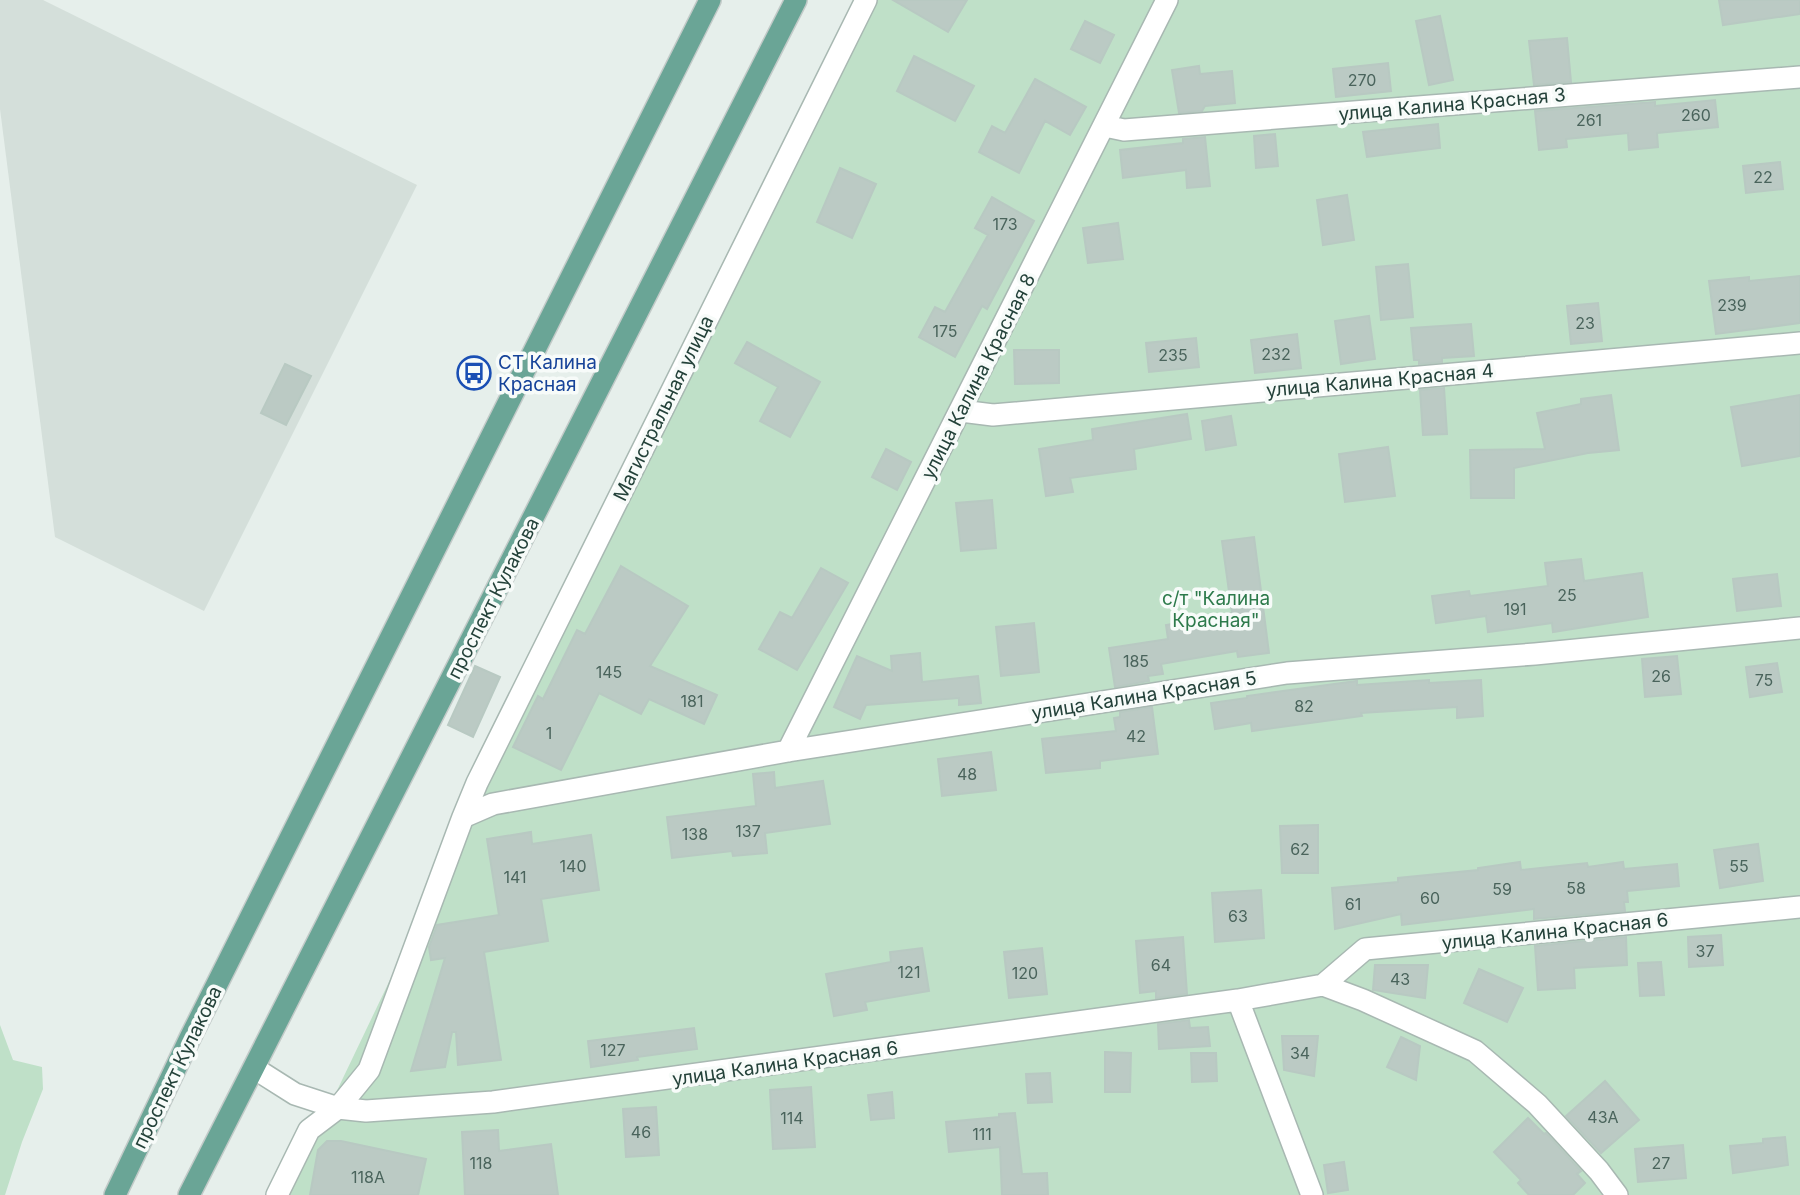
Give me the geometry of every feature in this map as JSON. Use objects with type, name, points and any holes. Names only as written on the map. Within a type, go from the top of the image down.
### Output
[{"type":"main road","name":"проспект Кулакова","points":[[115,1195],[203,1013],[710,0]]},
{"type":"main road","name":"проспект Кулакова","points":[[189,1195],[796,0]]},
{"type":"street","name":"Магистральная улица","points":[[277,1195],[309,1130],[338,1108],[369,1070],[483,770],[866,0]]},
{"type":"street","name":"улица Калина Красная 8","points":[[788,751],[1167,0]]},
{"type":"street","name":"улица Калина Красная 3","points":[[1105,126],[1124,130],[1800,77]]},
{"type":"street","name":"улица Калина Красная 4","points":[[961,411],[993,415],[1800,343]]},
{"type":"street","name":"улица Калина Красная 5","points":[[463,817],[493,804],[788,751],[1287,673],[1535,654],[1800,628]]},
{"type":"street","name":"улица Калина Красная 6","points":[[254,1068],[295,1094],[338,1108],[366,1111],[492,1102],[1238,1000],[1323,985],[1365,949],[1800,907]]},
{"type":"street","points":[[1323,985],[1363,1000],[1475,1051],[1537,1104],[1599,1171],[1617,1195]]},
{"type":"street","points":[[1238,1000],[1312,1195]]},
{"type":"shaded area","points":[[0,0],[43,0],[417,185],[204,611],[55,537],[0,109]]},
{"type":"green space","name":"с/т \"Калина Красная\"","points":[[859,0],[1800,0],[1800,1195],[287,1195]]},
{"type":"green space","points":[[0,1025],[13,1060],[42,1067],[43,1089],[5,1195],[0,1195]]},
{"type":"building","points":[[893,0],[967,0],[948,32]]},
{"type":"building","points":[[1719,0],[1800,0],[1800,14],[1723,25]]},
{"type":"building","points":[[1440,16],[1453,80],[1429,85],[1416,21]]},
{"type":"building","points":[[1085,21],[1114,35],[1100,63],[1071,49]]},
{"type":"building","points":[[1567,38],[1571,82],[1534,85],[1529,41]]},
{"type":"building","points":[[914,56],[974,86],[955,121],[897,91]]},
{"type":"building","points":[[1388,63],[1391,91],[1336,97],[1333,69]]},
{"type":"building","points":[[1199,66],[1200,74],[1232,71],[1235,103],[1205,106],[1202,111],[1179,113],[1172,70]]},
{"type":"building","points":[[1035,79],[1086,107],[1070,135],[1045,121],[1019,173],[979,152],[992,126],[1005,133]]},
{"type":"building","points":[[1715,100],[1718,127],[1657,133],[1658,147],[1629,150],[1628,133],[1566,139],[1567,147],[1539,150],[1535,111],[1655,102],[1655,106]]},
{"type":"building","points":[[1438,124],[1440,148],[1367,157],[1363,132]]},
{"type":"building","points":[[1275,134],[1278,166],[1256,168],[1254,136]]},
{"type":"building","points":[[1205,137],[1210,186],[1187,188],[1186,170],[1123,178],[1120,150],[1183,143],[1183,139]]},
{"type":"building","points":[[1780,162],[1783,189],[1746,193],[1743,166]]},
{"type":"building","points":[[840,168],[876,184],[852,238],[817,222]]},
{"type":"building","points":[[1347,195],[1354,240],[1323,245],[1317,200]]},
{"type":"building","points":[[992,197],[1034,221],[987,309],[982,306],[955,357],[919,337],[935,307],[945,312],[988,235],[975,228]]},
{"type":"building","points":[[1118,223],[1123,259],[1088,263],[1083,228]]},
{"type":"building","points":[[1408,264],[1413,317],[1381,320],[1376,267]]},
{"type":"building","points":[[1800,276],[1800,323],[1716,334],[1709,281],[1749,277],[1749,281]]},
{"type":"building","points":[[1598,303],[1602,341],[1571,344],[1567,306]]},
{"type":"building","points":[[1369,316],[1375,359],[1341,364],[1335,321]]},
{"type":"building","points":[[1471,324],[1474,356],[1442,358],[1442,362],[1419,364],[1419,360],[1414,360],[1411,328]]},
{"type":"building","points":[[1297,334],[1301,368],[1255,373],[1251,340]]},
{"type":"building","points":[[1196,338],[1199,367],[1149,372],[1146,343]]},
{"type":"building","points":[[747,342],[820,382],[790,437],[760,421],[778,387],[735,363]]},
{"type":"building","points":[[1014,350],[1059,350],[1059,383],[1015,384]]},
{"type":"building","points":[[285,364],[311,376],[286,425],[261,413]]},
{"type":"building","points":[[1444,388],[1447,434],[1423,435],[1420,390]]},
{"type":"building","points":[[1611,395],[1619,450],[1588,453],[1514,468],[1514,498],[1471,498],[1470,450],[1545,449],[1537,413],[1581,404],[1581,399]]},
{"type":"building","points":[[1800,395],[1800,456],[1742,466],[1731,407]]},
{"type":"building","points":[[1187,414],[1191,439],[1134,449],[1136,469],[1070,478],[1073,492],[1046,496],[1039,449],[1093,440],[1092,429]]},
{"type":"building","points":[[1231,416],[1236,445],[1206,450],[1202,421]]},
{"type":"building","points":[[1388,447],[1395,496],[1345,502],[1339,454]]},
{"type":"building","points":[[886,449],[911,462],[897,490],[872,477]]},
{"type":"building","points":[[992,500],[996,548],[961,551],[956,503]]},
{"type":"building","points":[[1254,537],[1269,653],[1238,657],[1237,651],[1161,664],[1163,674],[1148,676],[1149,681],[1115,687],[1109,648],[1168,639],[1166,625],[1232,613],[1222,541]]},
{"type":"building","points":[[1581,559],[1584,581],[1642,573],[1648,617],[1553,632],[1552,623],[1488,632],[1486,616],[1436,623],[1432,596],[1469,591],[1470,596],[1548,586],[1545,563]]},
{"type":"building","points":[[621,566],[688,606],[650,666],[717,695],[704,724],[649,699],[641,714],[599,693],[561,770],[513,747],[538,696],[543,699],[577,630],[585,634]]},
{"type":"building","points":[[821,568],[848,583],[797,670],[759,649],[780,612],[792,618]]},
{"type":"building","points":[[1777,574],[1781,606],[1737,611],[1733,579]]},
{"type":"building","points":[[1034,623],[1039,672],[1001,676],[996,627]]},
{"type":"building","points":[[920,653],[922,682],[978,676],[981,703],[959,705],[959,698],[866,705],[860,719],[834,707],[857,656],[892,671],[891,656]]},
{"type":"building","points":[[1677,656],[1681,694],[1645,697],[1642,659]]},
{"type":"building","points":[[1777,663],[1782,692],[1750,697],[1746,667]]},
{"type":"building","points":[[475,666],[500,677],[473,737],[448,725]]},
{"type":"building","points":[[1429,680],[1429,683],[1481,680],[1483,716],[1457,718],[1457,707],[1361,713],[1362,716],[1252,731],[1251,723],[1215,729],[1211,703],[1357,681],[1357,685]]},
{"type":"building","points":[[1152,707],[1158,754],[1100,761],[1100,768],[1046,773],[1042,739],[1116,731],[1114,718],[1120,717],[1120,712]]},
{"type":"building","points":[[991,752],[996,790],[942,796],[938,759]]},
{"type":"building","points":[[774,772],[775,788],[823,781],[830,824],[765,833],[767,853],[733,856],[732,851],[672,858],[667,817],[756,806],[753,774]]},
{"type":"building","points":[[1318,825],[1318,873],[1282,873],[1280,826]]},
{"type":"building","points":[[531,832],[532,844],[591,835],[599,890],[541,899],[548,941],[484,952],[501,1060],[458,1065],[456,1032],[452,1032],[445,1067],[411,1071],[445,958],[431,960],[429,947],[437,925],[499,915],[487,839]]},
{"type":"building","points":[[1758,844],[1763,881],[1720,888],[1714,850]]},
{"type":"building","points":[[1520,862],[1521,870],[1587,863],[1588,867],[1623,862],[1624,869],[1677,864],[1679,886],[1627,891],[1625,911],[1534,919],[1534,909],[1402,925],[1401,914],[1335,929],[1332,888],[1398,882],[1398,878],[1478,870]]},
{"type":"building","points":[[1261,890],[1264,938],[1215,942],[1212,893]]},
{"type":"building","points":[[1721,935],[1723,965],[1689,967],[1688,937]]},
{"type":"building","points":[[1183,937],[1187,994],[1156,998],[1156,991],[1140,993],[1136,941]]},
{"type":"building","points":[[1626,937],[1627,965],[1574,968],[1575,988],[1538,990],[1535,946]]},
{"type":"building","points":[[922,948],[929,991],[865,1002],[867,1010],[834,1016],[826,974],[891,962],[890,952]]},
{"type":"building","points":[[1042,948],[1047,994],[1009,998],[1004,952]]},
{"type":"building","points":[[1661,962],[1664,995],[1640,996],[1638,963]]},
{"type":"building","points":[[1375,965],[1428,965],[1425,998],[1373,990]]},
{"type":"building","points":[[1479,969],[1523,988],[1507,1022],[1464,1003]]},
{"type":"building","points":[[1189,1020],[1190,1028],[1208,1027],[1210,1046],[1159,1049],[1158,1024]]},
{"type":"building","points":[[694,1028],[697,1049],[637,1057],[638,1060],[591,1067],[588,1041]]},
{"type":"building","points":[[1282,1036],[1318,1036],[1314,1076],[1284,1070]]},
{"type":"building","points":[[1401,1037],[1420,1046],[1416,1080],[1387,1067]]},
{"type":"building","points":[[1105,1052],[1131,1053],[1130,1092],[1105,1092]]},
{"type":"building","points":[[1191,1053],[1216,1053],[1217,1081],[1192,1082]]},
{"type":"building","points":[[1050,1073],[1052,1102],[1028,1103],[1026,1074]]},
{"type":"building","points":[[1605,1081],[1639,1120],[1601,1153],[1566,1116]]},
{"type":"building","points":[[811,1087],[815,1147],[773,1149],[770,1090]]},
{"type":"building","points":[[892,1092],[894,1118],[871,1120],[868,1095]]},
{"type":"building","points":[[656,1107],[659,1155],[626,1157],[623,1109]]},
{"type":"building","points":[[1015,1113],[1022,1174],[1047,1173],[1048,1195],[1002,1195],[1000,1147],[949,1152],[946,1122]]},
{"type":"building","points":[[1528,1118],[1546,1133],[1581,1171],[1577,1174],[1585,1183],[1573,1195],[1529,1195],[1518,1183],[1521,1180],[1494,1152]]},
{"type":"building","points":[[498,1130],[499,1151],[551,1144],[558,1195],[465,1195],[462,1132]]},
{"type":"building","points":[[1785,1137],[1788,1165],[1733,1173],[1730,1146],[1763,1143],[1763,1139]]},
{"type":"building","points":[[327,1141],[341,1141],[426,1159],[418,1195],[310,1195],[318,1150]]},
{"type":"building","points":[[1683,1145],[1686,1178],[1638,1182],[1635,1149]]},
{"type":"building","points":[[1344,1162],[1348,1190],[1328,1193],[1324,1165]]},
{"type":"place","name":"СТ Калина Красная","points":[[474,373]]}]
